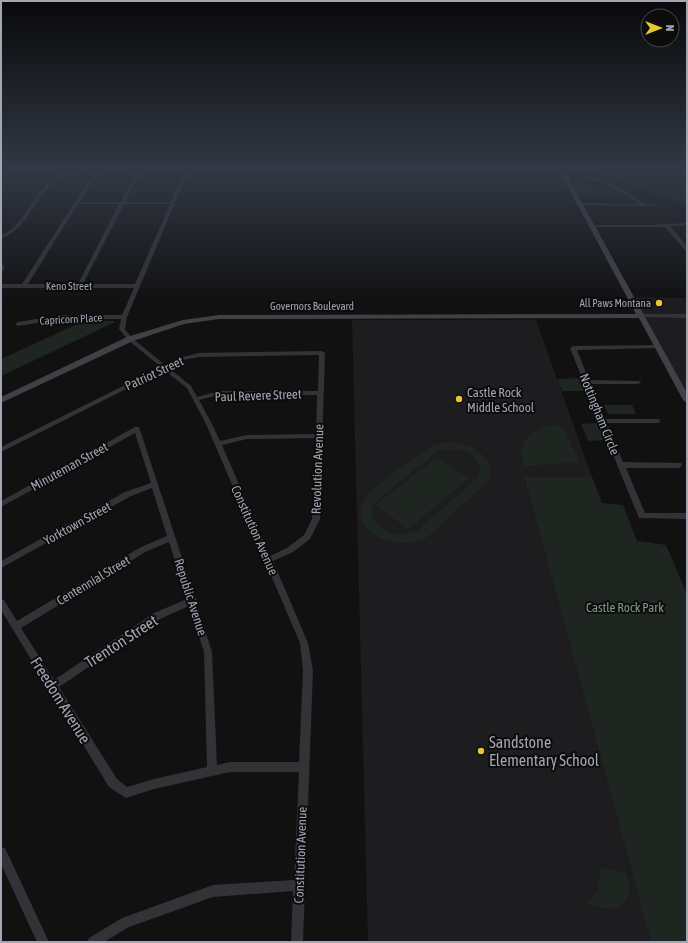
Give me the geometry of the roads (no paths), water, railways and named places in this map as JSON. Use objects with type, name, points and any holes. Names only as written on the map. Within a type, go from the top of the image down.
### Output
[{"type":"main road","points":[[586,214],[640,316],[687,400]]},
{"type":"main road","name":"Governors Boulevard","points":[[1,400],[130,339],[159,328],[183,322],[219,317],[640,316]]},
{"type":"street","points":[[1,237],[7,235],[17,227],[27,214]]},
{"type":"street","points":[[24,286],[69,214]]},
{"type":"street","points":[[80,286],[117,214]]},
{"type":"street","points":[[124,317],[167,214]]},
{"type":"street","points":[[593,226],[666,226],[687,224]]},
{"type":"street","points":[[666,226],[687,249]]},
{"type":"street","points":[[1,265],[1,270]]},
{"type":"street","name":"Keno Street","points":[[1,286],[137,286]]},
{"type":"street","points":[[640,316],[687,316]]},
{"type":"street","name":"Capricorn Place","points":[[18,324],[62,317],[124,317]]},
{"type":"street","name":"Constitution Avenue","points":[[124,317],[122,329],[130,339],[189,388],[196,399],[304,643],[308,670],[297,942]]},
{"type":"street","name":"Nottingham Circle","points":[[658,347],[573,348],[642,516],[687,516]]},
{"type":"street","name":"Patriot Street","points":[[1,450],[181,359],[199,355],[322,353]]},
{"type":"street","name":"Revolution Avenue","points":[[268,560],[290,550],[307,537],[316,519],[322,353]]},
{"type":"street","points":[[587,382],[638,382]]},
{"type":"street","name":"Paul Revere Street","points":[[196,399],[219,393],[320,393]]},
{"type":"street","points":[[602,421],[657,421]]},
{"type":"street","name":"Republic Avenue","points":[[137,429],[193,600],[208,652],[212,770]]},
{"type":"street","name":"Minuteman Street","points":[[1,504],[137,429]]},
{"type":"street","points":[[217,444],[247,437],[319,436]]},
{"type":"street","points":[[620,465],[679,465]]},
{"type":"street","name":"Yorktown Street","points":[[1,566],[128,494],[154,484]]},
{"type":"street","name":"Centennial Street","points":[[16,626],[144,549],[172,538]]},
{"type":"street","name":"Trenton Street","points":[[53,686],[157,616],[193,600]]},
{"type":"street","name":"Freedom Avenue","points":[[1,603],[113,783],[126,793],[212,770]]},
{"type":"street","points":[[212,770],[230,767],[303,767]]},
{"type":"street","points":[[1,852],[42,942]]},
{"type":"street","points":[[93,942],[126,922],[213,890],[299,885]]},
{"type":"place","name":"All Paws Montana","points":[[659,303]]},
{"type":"place","name":"Castle Rock Middle School","points":[[459,399]]},
{"type":"place","name":"Sandstone Elementary School","points":[[481,751]]},
{"type":"park label","name":"Castle Rock Park","points":[[625,607]]}]
